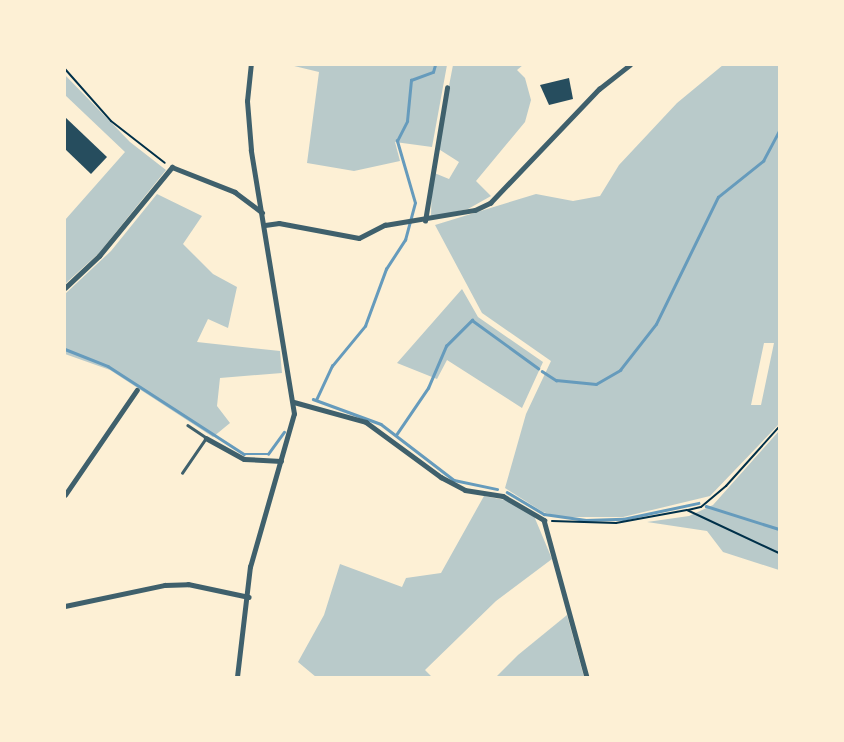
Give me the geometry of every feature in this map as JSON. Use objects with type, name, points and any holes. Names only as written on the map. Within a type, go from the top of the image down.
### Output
[{"type":"street","points":[[237,677],[257,539],[281,461],[294,402],[262,212],[247,101],[251,65]]},
{"type":"street","points":[[265,225],[295,226],[348,238],[407,220],[425,221],[490,203],[599,89],[630,65]]},
{"type":"street","points":[[425,221],[447,88]]},
{"type":"street","points":[[65,288],[99,256],[172,167],[235,192],[262,212]]},
{"type":"street","points":[[65,495],[137,390]]},
{"type":"street","points":[[294,402],[366,422],[441,477],[465,489],[503,496],[544,520],[587,677]]},
{"type":"street","points":[[206,438],[244,459],[281,461]]},
{"type":"street","points":[[65,606],[164,585],[188,584],[249,597]]},
{"type":"lane","points":[[183,473],[206,438],[188,426]]},
{"type":"path","points":[[65,69],[111,121],[172,167]]},
{"type":"path","points":[[544,520],[616,523],[701,507],[726,486],[779,426]]},
{"type":"path","points":[[687,510],[779,553]]},
{"type":"shaded area","points":[[290,65],[447,65],[432,147],[395,142],[400,161],[354,171],[307,163],[319,72]]},
{"type":"shaded area","points":[[453,65],[523,65],[517,70],[525,78],[531,100],[525,122],[476,181],[491,196],[468,209],[431,217],[432,172],[449,179],[459,162],[437,148]]},
{"type":"shaded area","points":[[723,65],[779,65],[779,424],[710,496],[623,517],[560,517],[543,512],[505,488],[526,414],[551,361],[482,313],[435,225],[536,194],[573,201],[600,196],[619,165],[677,103]],"holes":[[[764,343],[774,343],[761,405],[751,405]]]},
{"type":"shaded area","points":[[65,75],[130,142],[166,170],[99,253],[65,284],[65,220],[125,152],[65,95]]},
{"type":"shaded area","points":[[157,194],[202,216],[183,244],[213,274],[237,287],[228,328],[208,319],[197,342],[280,351],[282,373],[220,378],[217,406],[230,423],[213,437],[110,370],[65,354],[65,294],[111,251]]},
{"type":"shaded area","points":[[462,289],[478,317],[543,362],[522,408],[447,360],[437,379],[397,363]]},
{"type":"shaded area","points":[[779,431],[779,570],[723,552],[707,531],[647,522],[689,516],[713,505]]},
{"type":"shaded area","points":[[484,496],[510,501],[534,516],[552,559],[496,601],[425,670],[432,677],[316,677],[298,662],[324,615],[340,564],[402,587],[406,578],[441,573]]},
{"type":"shaded area","points":[[567,615],[584,677],[496,677],[518,655]]},
{"type":"building","points":[[569,78],[573,99],[549,105],[540,85]]},
{"type":"building","points":[[65,117],[107,157],[91,174],[65,149]]},
{"type":"waterway","points":[[316,400],[332,366],[365,326],[386,269],[405,240],[415,203],[397,141],[407,121],[411,80],[433,72],[435,65]]},
{"type":"waterway","points":[[542,371],[556,380],[596,384],[620,370],[656,324],[718,197],[763,161],[779,131]]},
{"type":"waterway","points":[[396,435],[428,388],[446,346],[472,320],[538,368]]},
{"type":"waterway","points":[[65,349],[108,366],[244,454],[268,454],[284,432]]},
{"type":"waterway","points":[[313,399],[381,424],[454,480],[497,489]]},
{"type":"waterway","points":[[507,492],[544,514],[586,520],[623,519],[698,503]]},
{"type":"waterway","points":[[706,506],[779,529]]}]
